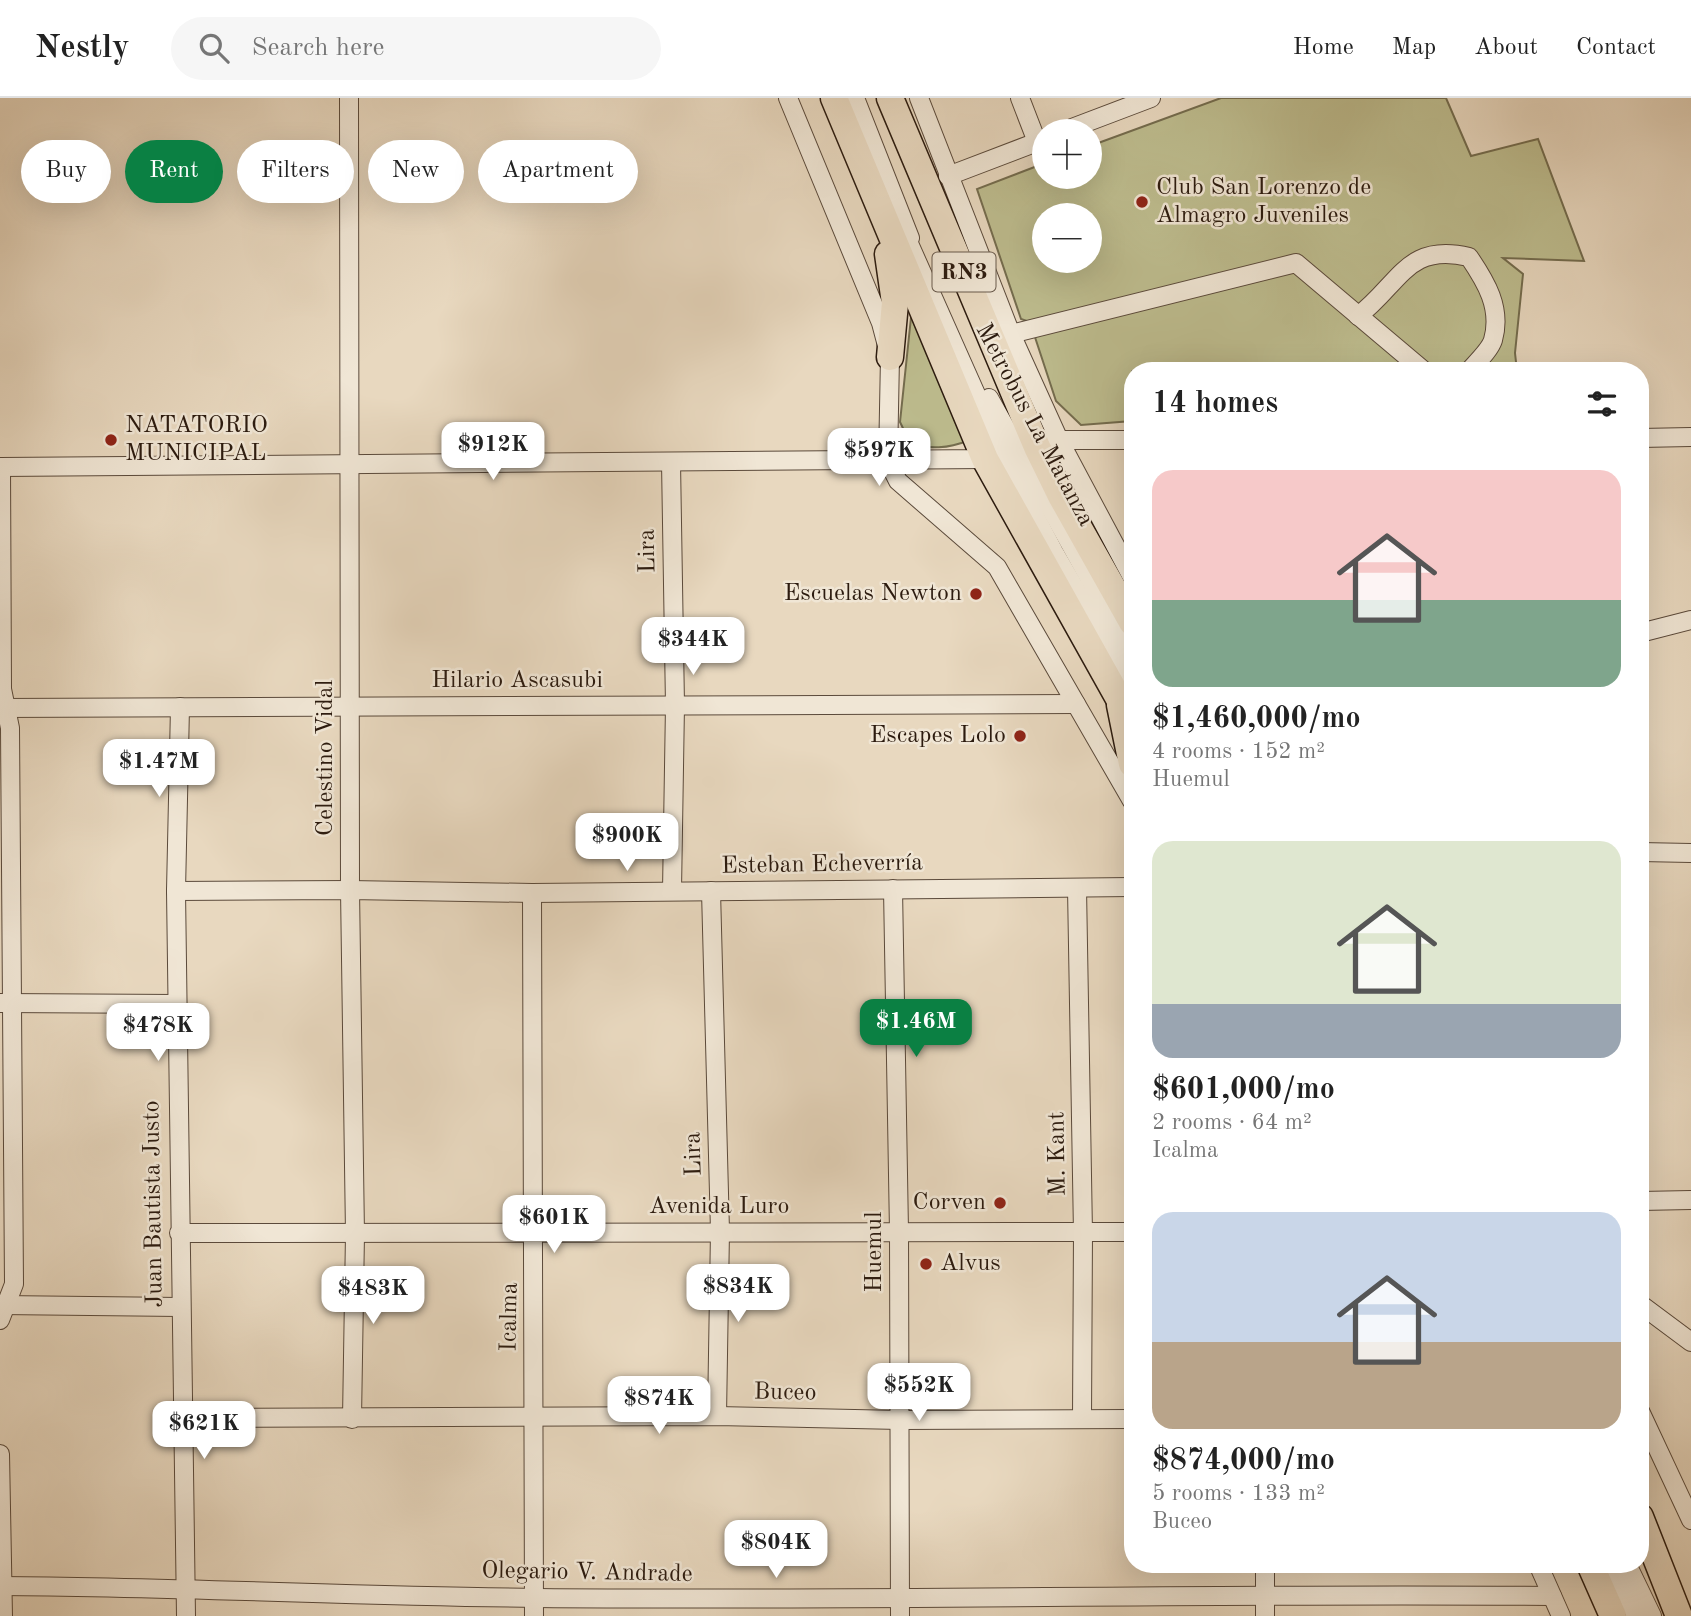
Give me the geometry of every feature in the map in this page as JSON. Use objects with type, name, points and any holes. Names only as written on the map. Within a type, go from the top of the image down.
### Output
[{"type":"highway","name":"RN3","points":[[834,98],[866,175],[1021,451],[1061,496],[1124,608]]},
{"type":"highway","name":"RN3","points":[[890,98],[1021,451],[1015,512],[1124,689]]},
{"type":"highway","points":[[866,175],[893,273],[895,303],[890,357]]},
{"type":"highway","points":[[1649,1540],[1679,1616]]},
{"type":"highway","points":[[1594,1573],[1613,1616]]},
{"type":"street","name":"Celestino Vidal","points":[[349,98],[352,706],[350,890],[355,1234],[352,1419]]},
{"type":"street","points":[[788,98],[867,285],[890,357],[888,461],[898,481],[997,567],[1124,787]]},
{"type":"street","name":"Metrobus La Matanza","points":[[846,98],[1021,451],[1054,552],[1124,689]]},
{"type":"street","name":"Metrobus La Matanza","points":[[855,98],[918,257],[1124,640]]},
{"type":"street","points":[[919,98],[1011,334],[1021,451],[1124,568]]},
{"type":"street","points":[[1020,98],[1032,122]]},
{"type":"street","points":[[1096,119],[1151,98]]},
{"type":"street","points":[[948,176],[1032,143]]},
{"type":"street","points":[[1358,316],[1420,258],[1447,252],[1469,257],[1490,288],[1495,306],[1493,341],[1476,362]]},
{"type":"street","points":[[1011,334],[1296,263],[1413,362]]},
{"type":"street","points":[[1649,438],[1691,437]]},
{"type":"street","points":[[180,1307],[2,1310],[14,1284],[5,1003],[10,728],[2,708],[0,467],[888,461],[1124,441]]},
{"type":"street","name":"Lira","points":[[671,462],[675,705],[673,891]]},
{"type":"street","points":[[1649,631],[1691,620]]},
{"type":"street","name":"Hilario Ascasubi","points":[[2,708],[1076,704]]},
{"type":"street","name":"Juan Bautista Justo","points":[[180,707],[176,891],[186,1616]]},
{"type":"street","points":[[1649,852],[1691,853]]},
{"type":"street","name":"Esteban Echeverría","points":[[176,891],[532,893],[1124,887]]},
{"type":"street","name":"M. Kant","points":[[1077,888],[1083,1233],[1083,1419]]},
{"type":"street","name":"Huemul","points":[[893,889],[899,1231],[900,1608]]},
{"type":"street","name":"Lira","points":[[711,891],[720,1231],[717,1416]]},
{"type":"street","name":"Icalma","points":[[532,893],[534,1607]]},
{"type":"street","points":[[5,1003],[177,1004]]},
{"type":"street","points":[[1649,1201],[1691,1200]]},
{"type":"street","name":"Avenida Luro","points":[[179,1233],[1124,1232]]},
{"type":"street","points":[[1649,1311],[1691,1342]]},
{"type":"street","name":"Buceo","points":[[185,1418],[717,1416],[900,1420],[1124,1419]]},
{"type":"street","points":[[1649,1430],[1691,1520]]},
{"type":"street","points":[[0,1454],[3,1616]]},
{"type":"street","points":[[1265,1573],[1265,1616]]},
{"type":"street","points":[[1542,1573],[1561,1616]]},
{"type":"street","points":[[1616,1573],[1636,1616]]},
{"type":"street","points":[[1631,1573],[1652,1616]]},
{"type":"street","name":"Olegario V. Andrade","points":[[1,1586],[186,1588],[534,1607],[900,1608],[1265,1594],[1552,1595]]},
{"type":"shaded area","points":[[1221,98],[1446,98],[1471,156],[1538,139],[1584,261],[1503,258],[1523,274],[1516,362],[1124,362],[1124,422],[1081,425],[1056,401],[1030,322],[1021,319],[977,189],[1032,168],[1032,189],[1102,189],[1102,142]]},
{"type":"shaded area","points":[[912,308],[967,441],[924,447],[910,443],[900,422]]},
{"type":"place","name":"Club San Lorenzo de Almagro Juveniles","points":[[1142,202]]},
{"type":"place","name":"NATATORIO MUNICIPAL","points":[[111,440]]},
{"type":"place","name":"Escuelas Newton","points":[[976,594]]},
{"type":"place","name":"Escapes Lolo","points":[[1020,736]]},
{"type":"place","name":"Corven","points":[[1000,1203]]},
{"type":"place","name":"Alvus","points":[[926,1264]]}]
